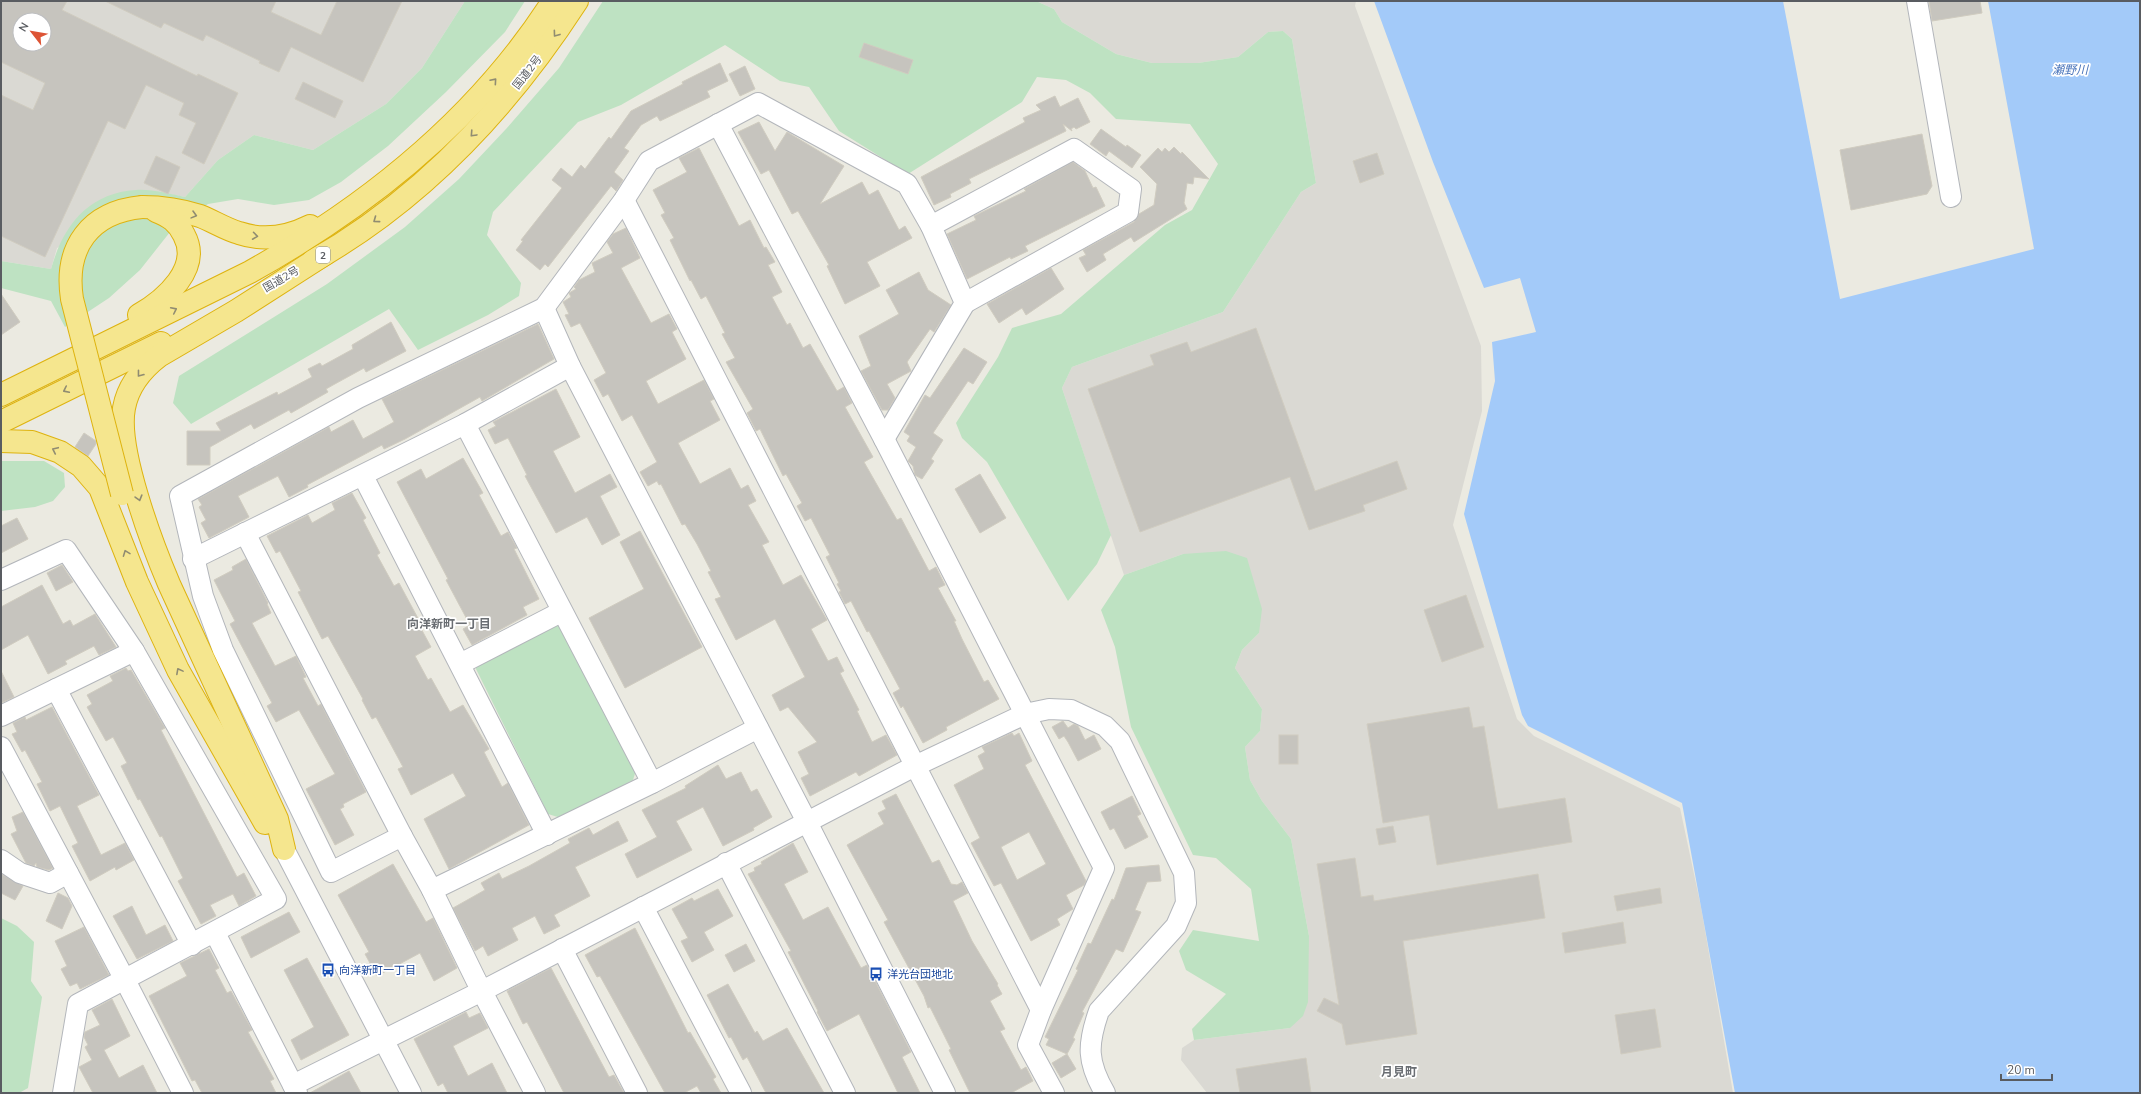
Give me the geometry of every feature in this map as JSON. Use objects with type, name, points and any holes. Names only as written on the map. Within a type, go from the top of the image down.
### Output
[{"type":"highway","name":"国道2号","points":[[1,395],[220,288],[281,255],[341,215],[397,174],[472,105],[521,47],[553,1]]},
{"type":"highway","name":"国道2号","points":[[1,422],[230,309],[325,254],[356,234],[414,190],[468,140],[538,59],[577,1]]},
{"type":"highway","points":[[284,850],[167,613],[150,573],[122,494],[72,299],[70,272],[78,244],[97,222],[110,214],[127,208],[142,207],[172,210],[199,216],[239,234],[258,237],[278,237],[296,233],[334,213],[400,165],[472,105]]},
{"type":"highway","points":[[1,395],[154,306],[168,294],[185,268],[189,254],[187,240],[173,219],[142,207]]},
{"type":"highway","points":[[284,850],[277,819],[155,551],[132,475],[123,432],[122,419],[128,395],[139,374],[148,364],[236,311],[325,254]]},
{"type":"highway","points":[[1,441],[32,442],[60,452],[81,466],[100,488],[137,582],[178,670],[266,824],[284,850]]},
{"type":"street","points":[[1916,1],[1951,197]]},
{"type":"street","points":[[402,836],[331,872],[223,650],[203,596],[193,559],[180,496],[358,398],[544,308],[624,200],[649,161],[758,103],[907,184],[931,226],[966,304]]},
{"type":"street","points":[[718,124],[884,439],[1104,868],[1041,1010],[1028,1045],[1047,1090]]},
{"type":"street","points":[[884,439],[966,304],[1128,212],[1131,189],[1074,149],[931,226]]},
{"type":"street","points":[[624,200],[1041,1010]]},
{"type":"street","points":[[544,308],[570,366],[807,822],[945,1093]]},
{"type":"street","points":[[193,559],[363,476],[465,424],[570,366]]},
{"type":"street","points":[[465,424],[561,612],[652,783]]},
{"type":"street","points":[[363,476],[547,835]]},
{"type":"street","points":[[245,533],[402,836],[432,890],[535,1093]]},
{"type":"street","points":[[1,580],[66,550],[134,651],[276,899],[215,933],[78,1004],[63,1093]]},
{"type":"street","points":[[460,664],[561,612]]},
{"type":"street","points":[[1,716],[134,651]]},
{"type":"street","points":[[56,689],[192,945]]},
{"type":"street","points":[[215,933],[295,1089],[384,1039],[482,991],[915,766],[1025,714],[1049,709],[1071,710],[1105,726],[1120,741],[1184,873],[1186,903],[1176,926],[1099,1011],[1093,1029],[1090,1053],[1094,1074],[1105,1093]]},
{"type":"street","points":[[432,890],[652,783],[758,728]]},
{"type":"street","points":[[1,747],[125,980],[183,1093]]},
{"type":"street","points":[[284,850],[411,1093]]},
{"type":"street","points":[[1,860],[20,873],[50,883],[68,873]]},
{"type":"street","points":[[726,863],[845,1093]]},
{"type":"street","points":[[644,907],[741,1093]]},
{"type":"street","points":[[562,949],[637,1093]]},
{"type":"shaded area","points":[[1,1],[465,1],[422,68],[386,104],[313,150],[254,135],[218,160],[185,197],[164,193],[57,248],[51,269],[1,261]]},
{"type":"shaded area","points":[[1036,1],[1356,1],[1355,6],[1481,346],[1482,411],[1453,525],[1517,719],[1534,736],[1680,808],[1701,907],[1733,1093],[1207,1093],[1181,1060],[1182,1048],[1194,1040],[1290,1028],[1309,936],[1291,839],[1262,801],[1250,780],[1245,747],[1260,731],[1262,709],[1235,668],[1242,650],[1259,633],[1183,554],[1124,575],[1062,388],[1072,367],[1223,312],[1301,192],[1316,183],[1292,39],[1283,31],[1268,32],[1238,57],[1198,63],[1152,63],[1116,54],[1062,22],[1054,9]]},
{"type":"green space","points":[[465,1],[525,1],[505,32],[446,92],[388,146],[341,182],[309,200],[274,205],[238,199],[208,204],[170,232],[140,270],[109,298],[65,327],[51,301],[1,288],[1,261],[51,269],[56,253],[71,226],[80,214],[91,205],[104,198],[119,192],[136,190],[148,190],[185,197],[218,160],[254,135],[313,150],[386,104],[422,68]]},
{"type":"green space","points":[[603,1],[1036,1],[1054,9],[1062,22],[1116,54],[1152,63],[1198,63],[1238,57],[1268,32],[1283,31],[1292,39],[1316,183],[1301,192],[1223,312],[1072,367],[1062,388],[1111,535],[1097,564],[1068,601],[987,462],[962,438],[956,423],[998,357],[1012,328],[1061,314],[1165,225],[1192,210],[1218,164],[1190,124],[1116,119],[1090,93],[1066,80],[1037,77],[1022,102],[908,174],[839,131],[809,87],[780,81],[725,45],[621,105],[578,122],[493,212],[487,235],[521,283],[519,296],[488,315],[418,350],[389,309],[191,424],[173,403],[179,376],[327,284],[405,227],[459,179],[506,129],[559,68]]},
{"type":"green space","points":[[1,461],[44,461],[64,473],[65,487],[53,501],[35,507],[1,511]]},
{"type":"green space","points":[[1226,551],[1247,558],[1262,609],[1259,633],[1242,650],[1235,668],[1262,709],[1260,731],[1245,747],[1250,780],[1262,801],[1291,839],[1309,936],[1308,1002],[1303,1016],[1290,1028],[1194,1040],[1192,1029],[1226,994],[1186,970],[1179,951],[1193,930],[1259,941],[1251,889],[1216,858],[1193,855],[1131,727],[1115,647],[1101,610],[1124,575],[1183,554]]},
{"type":"green space","points":[[555,620],[563,624],[637,767],[633,780],[561,818],[548,814],[476,669],[477,661]]},
{"type":"green space","points":[[1,918],[17,926],[34,942],[31,981],[42,997],[28,1088],[19,1093],[1,1093]]},
{"type":"water","name":"瀬野川","points":[[1374,1],[1783,1],[1840,299],[2034,249],[1988,1],[2140,1],[2140,1093],[1735,1093],[1682,803],[1528,726],[1522,715],[1464,514],[1495,381],[1492,342],[1536,332],[1520,278],[1484,288],[1433,162]]},
{"type":"building","points":[[1,1],[67,1],[62,10],[197,76],[198,74],[238,93],[204,164],[182,153],[196,123],[179,115],[184,103],[146,85],[125,129],[108,121],[45,257],[1,236],[1,95],[33,110],[45,83],[1,62]]},
{"type":"building","points":[[105,1],[276,1],[271,12],[321,35],[337,1],[402,1],[363,82],[291,47],[279,72],[259,63],[260,61],[206,35],[203,41],[164,23],[161,28]]},
{"type":"building","points":[[1929,1],[1980,1],[1982,13],[1932,21]]},
{"type":"building","points":[[864,43],[913,60],[908,74],[859,57]]},
{"type":"building","points":[[720,63],[728,81],[707,91],[710,97],[660,121],[657,116],[641,125],[624,148],[629,151],[614,172],[623,180],[616,191],[611,186],[548,267],[545,264],[540,270],[516,250],[523,241],[521,240],[562,188],[552,180],[561,168],[572,177],[581,165],[585,169],[609,137],[611,139],[631,111],[683,84],[682,82]]},
{"type":"building","points":[[745,66],[755,89],[740,96],[729,74]]},
{"type":"building","points":[[303,82],[343,101],[335,118],[295,99]]},
{"type":"building","points":[[1055,96],[1060,107],[1078,98],[1090,122],[1076,129],[1074,127],[1071,129],[1072,131],[1063,124],[1066,131],[969,179],[971,183],[950,194],[951,197],[934,205],[921,177],[1025,122],[1023,118],[1041,110],[1036,105]]},
{"type":"building","points":[[759,122],[775,151],[787,132],[844,166],[820,204],[862,182],[869,195],[878,190],[899,230],[905,226],[912,238],[867,262],[880,286],[845,304],[827,266],[829,265],[798,211],[792,214],[769,170],[761,174],[738,132]]},
{"type":"building","points":[[1101,129],[1126,147],[1127,145],[1141,155],[1132,168],[1109,151],[1106,156],[1090,144]]},
{"type":"building","points":[[1922,134],[1932,186],[1927,194],[1851,210],[1840,150]]},
{"type":"building","points":[[1174,147],[1181,154],[1182,152],[1209,179],[1194,177],[1193,184],[1187,183],[1184,203],[1187,209],[1134,242],[1131,237],[1103,254],[1106,260],[1087,272],[1079,258],[1086,255],[1083,250],[1134,222],[1139,214],[1154,205],[1157,184],[1140,167],[1158,148],[1162,152],[1165,148],[1169,152]]},
{"type":"building","points":[[699,148],[739,226],[750,220],[764,248],[766,247],[775,262],[768,265],[782,292],[772,297],[787,325],[790,323],[803,348],[810,344],[837,391],[844,387],[852,403],[845,407],[873,457],[864,462],[897,520],[901,518],[929,571],[936,567],[945,585],[938,588],[956,621],[954,621],[962,639],[984,682],[988,680],[999,699],[946,727],[947,730],[923,743],[903,706],[901,708],[893,693],[900,689],[869,631],[867,632],[851,601],[845,604],[839,592],[841,591],[837,584],[839,583],[826,557],[830,555],[811,518],[805,521],[797,506],[802,503],[786,474],[783,476],[760,429],[756,431],[747,413],[753,409],[726,362],[735,358],[722,334],[725,333],[706,296],[701,299],[691,280],[690,281],[670,240],[674,238],[661,215],[665,213],[653,190],[687,172],[679,158]]},
{"type":"building","points":[[1377,153],[1384,174],[1360,183],[1353,161]]},
{"type":"building","points":[[156,156],[180,167],[168,194],[144,183]]},
{"type":"building","points":[[1073,162],[1085,171],[1093,188],[1096,187],[1105,206],[1025,246],[1028,251],[1011,259],[1010,257],[967,279],[947,234],[976,220],[974,216],[1026,191],[1024,189]]},
{"type":"building","points":[[626,228],[640,258],[621,268],[651,323],[669,314],[677,329],[672,332],[686,359],[646,381],[658,404],[704,380],[714,399],[710,401],[720,420],[678,443],[700,484],[730,468],[741,489],[748,485],[756,501],[748,505],[769,542],[762,545],[783,585],[801,575],[827,620],[811,629],[828,661],[837,657],[844,671],[840,673],[859,710],[857,711],[872,742],[886,735],[897,755],[859,776],[856,772],[810,796],[801,778],[809,774],[798,752],[817,742],[788,707],[780,711],[772,695],[805,677],[775,619],[736,640],[715,599],[721,597],[708,572],[711,571],[697,544],[685,524],[682,525],[661,484],[659,485],[657,481],[648,486],[640,472],[657,462],[632,415],[622,421],[608,394],[603,397],[594,380],[606,373],[580,323],[571,327],[565,315],[569,314],[563,302],[571,297],[569,293],[576,289],[574,287],[579,280],[595,272],[592,263],[613,253],[607,242],[613,234]]},
{"type":"building","points":[[1051,268],[1064,289],[1026,315],[1022,308],[999,323],[987,304]]},
{"type":"building","points":[[919,272],[928,290],[951,305],[934,332],[930,329],[907,362],[911,371],[887,384],[895,398],[888,410],[882,410],[861,371],[871,366],[859,336],[899,314],[886,290]]},
{"type":"building","points":[[1,294],[20,322],[1,335]]},
{"type":"building","points":[[391,322],[406,351],[366,372],[364,368],[326,389],[328,392],[291,413],[289,410],[254,429],[251,424],[210,447],[210,465],[187,465],[187,431],[221,431],[216,423],[277,392],[278,395],[312,377],[308,369],[320,363],[322,366],[353,349],[352,345]]},
{"type":"building","points":[[538,324],[554,359],[482,401],[480,397],[405,439],[384,449],[382,445],[307,485],[308,487],[289,497],[278,476],[238,496],[249,517],[209,538],[201,523],[206,520],[199,507],[202,505],[198,499],[329,427],[331,432],[353,420],[363,439],[394,422],[382,399]]},
{"type":"building","points":[[1256,328],[1315,491],[1397,461],[1407,489],[1363,505],[1365,511],[1309,530],[1290,477],[1140,532],[1088,389],[1154,365],[1150,355],[1187,342],[1191,352]]},
{"type":"building","points":[[964,348],[987,362],[973,384],[968,381],[933,433],[943,440],[931,459],[934,461],[922,479],[915,475],[913,466],[908,461],[916,447],[907,441],[910,436],[904,432],[925,395],[930,398]]},
{"type":"building","points":[[556,389],[580,437],[553,451],[575,493],[610,474],[617,487],[600,496],[620,535],[602,545],[587,517],[556,533],[525,476],[527,475],[508,438],[495,444],[488,430],[496,426],[493,422]]},
{"type":"building","points":[[84,433],[96,441],[96,444],[88,456],[75,447]]},
{"type":"building","points":[[463,458],[483,493],[479,495],[501,536],[508,532],[517,548],[514,549],[539,599],[523,607],[527,615],[472,645],[463,629],[470,625],[446,580],[448,579],[397,482],[421,469],[426,479]]},
{"type":"building","points":[[980,474],[1006,518],[980,533],[955,489]]},
{"type":"building","points":[[352,493],[366,518],[363,520],[380,553],[377,555],[394,586],[399,583],[420,622],[418,623],[431,647],[415,656],[428,680],[431,678],[450,712],[463,705],[489,749],[484,752],[502,787],[508,783],[529,825],[449,869],[424,819],[466,796],[453,773],[411,795],[398,769],[403,767],[376,717],[372,719],[362,700],[363,699],[328,636],[322,639],[298,592],[301,591],[280,551],[276,553],[267,536],[308,515],[312,523],[335,510],[332,503]]},
{"type":"building","points":[[17,518],[28,539],[1,553],[1,526]]},
{"type":"building","points":[[640,531],[702,647],[625,688],[589,618],[644,589],[620,542]]},
{"type":"building","points":[[246,559],[268,603],[267,604],[271,613],[252,623],[275,666],[296,656],[306,677],[303,678],[318,706],[321,704],[366,792],[343,804],[344,807],[340,809],[354,835],[335,845],[306,789],[335,774],[299,710],[276,722],[267,706],[272,703],[230,624],[235,621],[214,580],[233,570],[232,567]]},
{"type":"building","points":[[62,565],[73,582],[56,591],[47,573]]},
{"type":"building","points":[[42,585],[63,624],[70,620],[73,626],[95,614],[116,647],[99,655],[94,646],[65,661],[67,664],[48,674],[28,635],[1,650],[1,607]]},
{"type":"building","points":[[1466,595],[1484,647],[1442,662],[1424,610]]},
{"type":"building","points":[[126,668],[128,671],[131,670],[165,728],[161,730],[237,877],[244,873],[256,896],[239,906],[233,894],[210,905],[216,916],[201,924],[178,881],[183,878],[162,836],[160,837],[140,799],[138,800],[121,766],[127,763],[113,737],[106,741],[87,707],[92,704],[87,695],[113,681],[110,676]]},
{"type":"building","points":[[1,671],[14,697],[1,703]]},
{"type":"building","points":[[52,707],[99,795],[77,806],[101,855],[125,843],[134,860],[116,870],[115,867],[90,881],[72,846],[78,843],[60,806],[50,811],[37,784],[42,782],[25,750],[22,752],[12,734],[17,732],[13,723],[25,717],[26,720]]},
{"type":"building","points":[[1469,707],[1473,728],[1484,726],[1498,809],[1565,798],[1572,842],[1437,865],[1429,815],[1383,823],[1367,724]]},
{"type":"building","points":[[1063,721],[1068,728],[1074,724],[1078,726],[1085,740],[1094,735],[1101,749],[1078,761],[1064,736],[1059,739],[1052,727]]},
{"type":"building","points":[[1012,733],[1014,736],[1019,733],[1032,761],[1025,765],[1086,881],[1084,885],[1066,895],[1073,909],[1057,919],[1060,925],[1031,941],[1001,883],[994,886],[971,843],[980,838],[954,785],[984,769],[978,756],[985,752],[982,747]],"holes":[[[1029,832],[1046,864],[1017,880],[1001,847]]]},
{"type":"building","points":[[1279,735],[1298,735],[1298,764],[1279,764]]},
{"type":"building","points":[[718,765],[726,779],[741,772],[751,792],[757,789],[772,817],[753,828],[754,830],[723,846],[703,807],[676,821],[692,850],[637,878],[625,854],[657,837],[642,810],[686,788],[685,786]]},
{"type":"building","points":[[896,794],[932,863],[939,860],[951,884],[957,885],[962,882],[968,893],[953,901],[972,941],[998,984],[997,985],[1002,994],[990,1001],[1005,1029],[1000,1031],[1021,1070],[1026,1067],[1033,1081],[1011,1093],[970,1093],[949,1050],[951,1049],[930,1007],[928,1008],[924,996],[884,922],[888,920],[847,845],[884,824],[878,813],[886,809],[882,801]]},
{"type":"building","points":[[1132,796],[1141,814],[1137,816],[1148,837],[1125,849],[1114,828],[1110,830],[1101,812]]},
{"type":"building","points":[[23,812],[53,868],[49,870],[37,867],[36,863],[34,866],[26,863],[11,834],[17,831],[12,817]]},
{"type":"building","points":[[618,821],[628,841],[575,867],[590,896],[554,915],[560,926],[544,934],[535,916],[512,928],[518,940],[488,956],[483,946],[475,951],[453,908],[485,890],[481,883],[499,873],[502,879],[570,843],[568,839],[589,828],[593,835]]},
{"type":"building","points":[[1393,826],[1396,842],[1379,845],[1376,829]]},
{"type":"building","points":[[793,843],[808,872],[784,884],[803,920],[828,907],[861,968],[867,965],[911,1052],[902,1057],[920,1093],[898,1093],[859,1014],[827,1031],[817,1012],[818,1011],[788,952],[791,951],[748,874],[755,871],[754,868],[762,864],[761,862]]},
{"type":"building","points":[[1355,858],[1361,897],[1373,895],[1374,901],[1538,874],[1545,918],[1403,941],[1417,1034],[1346,1045],[1342,1024],[1317,1011],[1324,998],[1339,1005],[1317,864]]},
{"type":"building","points":[[393,864],[426,922],[433,918],[457,968],[434,981],[420,953],[377,976],[365,954],[369,952],[338,895]]},
{"type":"building","points":[[1159,865],[1161,881],[1147,882],[1135,910],[1141,912],[1123,952],[1116,949],[1082,1012],[1084,1013],[1073,1038],[1075,1039],[1067,1054],[1046,1045],[1049,1039],[1045,1037],[1078,970],[1076,969],[1088,943],[1091,944],[1112,899],[1114,900],[1126,868]]},
{"type":"building","points":[[1,874],[23,886],[15,900],[1,893]]},
{"type":"building","points":[[1660,888],[1662,903],[1617,911],[1614,896]]},
{"type":"building","points":[[718,889],[733,916],[704,932],[714,950],[692,962],[681,941],[688,938],[672,909],[692,898],[694,901]]},
{"type":"building","points":[[58,893],[68,898],[72,906],[62,929],[46,921]]},
{"type":"building","points":[[132,906],[146,935],[165,925],[173,941],[137,959],[113,916]]},
{"type":"building","points":[[289,912],[300,932],[251,958],[241,937]]},
{"type":"building","points":[[1623,922],[1626,943],[1565,953],[1562,933]]},
{"type":"building","points":[[84,927],[109,975],[80,989],[77,983],[70,986],[61,969],[67,966],[55,941]]},
{"type":"building","points":[[635,928],[688,1033],[690,1032],[716,1077],[713,1079],[721,1093],[701,1093],[697,1086],[684,1093],[665,1093],[600,976],[597,977],[585,955]]},
{"type":"building","points":[[746,944],[755,961],[734,972],[725,955]]},
{"type":"building","points":[[209,949],[219,968],[215,970],[227,993],[231,991],[252,1030],[248,1032],[274,1079],[270,1081],[276,1093],[202,1093],[195,1080],[192,1081],[149,996],[187,976],[180,963]]},
{"type":"building","points":[[307,958],[349,1035],[301,1060],[291,1040],[314,1027],[284,970]]},
{"type":"building","points":[[551,968],[609,1077],[614,1075],[624,1093],[564,1093],[527,1022],[523,1024],[507,991]]},
{"type":"building","points":[[728,984],[755,1033],[757,1031],[763,1041],[787,1028],[824,1093],[766,1093],[747,1057],[743,1060],[731,1037],[729,1038],[707,995]]},
{"type":"building","points":[[112,999],[130,1036],[104,1050],[119,1078],[143,1065],[157,1093],[93,1093],[79,1067],[92,1060],[85,1047],[88,1045],[84,1037],[85,1032],[100,1025],[92,1010]]},
{"type":"building","points":[[1655,1009],[1661,1047],[1621,1054],[1615,1015]]},
{"type":"building","points":[[466,1012],[469,1018],[480,1013],[488,1028],[453,1046],[468,1076],[492,1063],[507,1093],[448,1093],[443,1083],[438,1086],[414,1039]]},
{"type":"building","points":[[1067,1054],[1076,1069],[1061,1078],[1052,1063]]},
{"type":"building","points":[[1306,1058],[1311,1093],[1240,1093],[1236,1069]]},
{"type":"building","points":[[349,1071],[361,1093],[310,1093]]},
{"type":"place","name":"向洋新町一丁目","points":[[328,970]]},
{"type":"place","name":"洋光台団地北","points":[[876,974]]},
{"type":"district","name":"向洋新町一丁目","points":[[449,624]]},
{"type":"district","name":"月見町","points":[[1399,1072]]}]
